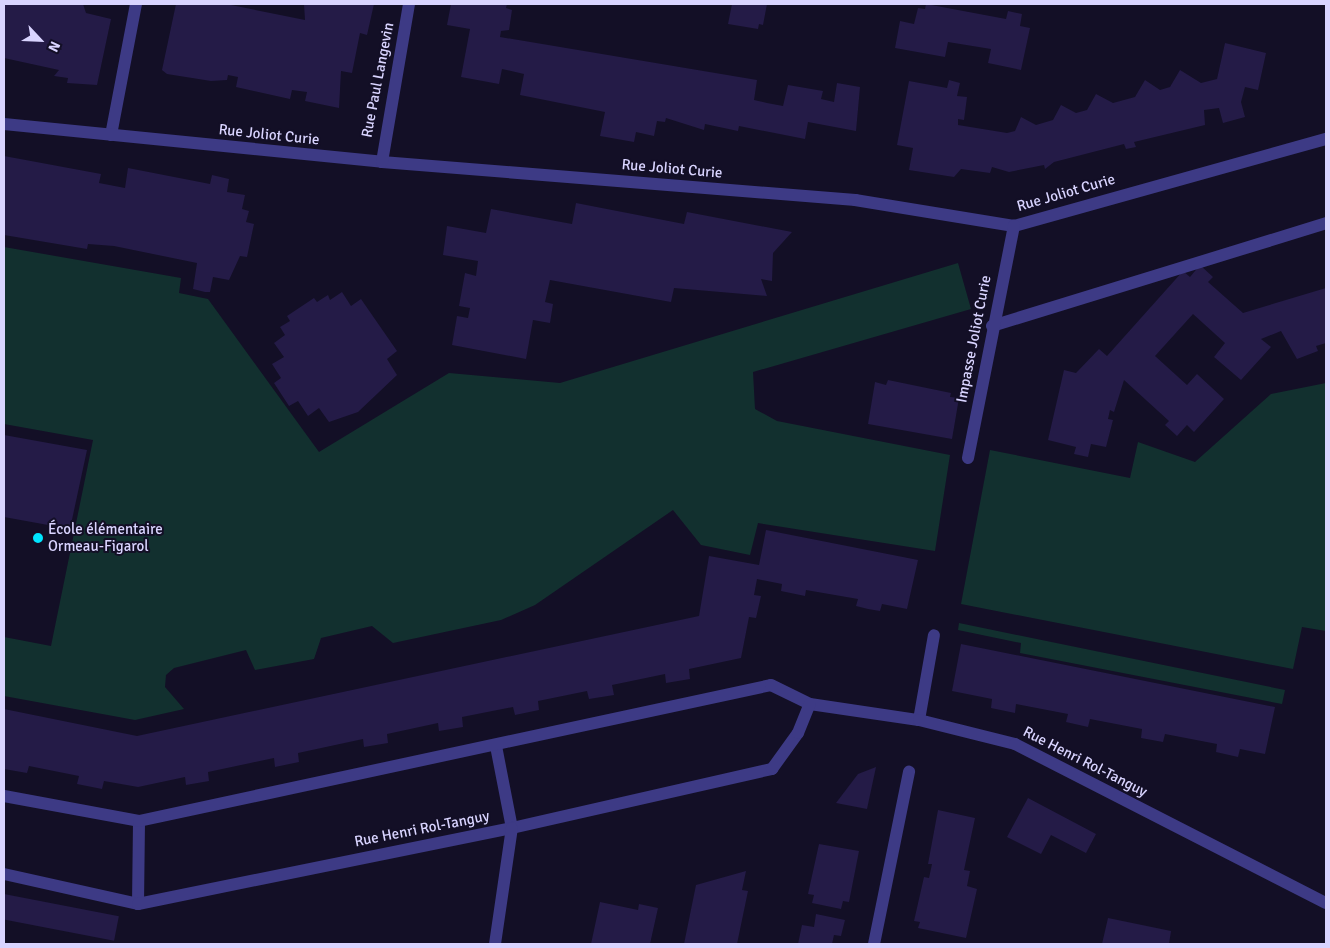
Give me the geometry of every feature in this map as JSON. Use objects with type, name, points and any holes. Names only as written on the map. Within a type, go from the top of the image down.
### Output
[{"type":"street","points":[[111,135],[136,4]]},
{"type":"street","name":"Rue Paul Langevin","points":[[382,162],[409,4]]},
{"type":"street","name":"Rue Joliot Curie","points":[[4,124],[382,162],[855,200],[1014,226],[1326,139]]},
{"type":"street","points":[[992,326],[1326,223]]},
{"type":"street","name":"Impasse Joliot Curie","points":[[968,458],[992,326],[1014,226]]},
{"type":"street","points":[[919,720],[934,635]]},
{"type":"street","name":"Rue Henri Rol-Tanguy","points":[[4,796],[139,821],[496,746],[771,685],[810,704],[919,720],[1015,744],[1326,903]]},
{"type":"street","name":"Rue Henri Rol-Tanguy","points":[[4,874],[138,904],[512,828],[772,769],[798,733],[810,704]]},
{"type":"street","points":[[495,944],[512,828],[496,746]]},
{"type":"street","points":[[874,944],[909,772]]},
{"type":"street","points":[[138,904],[139,821]]},
{"type":"green space","points":[[4,247],[181,278],[179,293],[208,299],[319,452],[449,373],[560,383],[958,263],[971,309],[753,372],[755,409],[777,421],[950,455],[935,551],[758,523],[750,555],[701,545],[673,510],[535,605],[501,620],[393,643],[372,626],[321,638],[314,659],[255,670],[246,650],[174,668],[166,675],[165,687],[184,709],[135,720],[4,696],[4,637],[51,646],[93,440],[4,424]]},
{"type":"green space","points":[[1326,383],[1326,631],[1302,627],[1293,669],[961,604],[990,450],[1130,478],[1138,442],[1195,462],[1271,394]]},
{"type":"green space","points":[[959,623],[1285,690],[1282,704],[1020,653],[1021,643],[958,630]]},
{"type":"building","points":[[4,4],[83,4],[86,13],[111,19],[97,85],[67,83],[68,78],[54,76],[59,70],[4,58]]},
{"type":"building","points":[[176,4],[226,4],[305,20],[304,4],[374,4],[367,35],[360,33],[352,73],[341,71],[339,108],[305,101],[307,92],[292,90],[290,99],[236,87],[238,77],[228,75],[227,80],[211,81],[167,74],[162,70]]},
{"type":"building","points":[[451,4],[507,4],[506,8],[512,10],[509,30],[501,31],[500,37],[757,80],[754,100],[767,103],[783,106],[788,85],[823,91],[821,99],[834,102],[837,83],[860,87],[856,131],[808,122],[805,139],[739,126],[738,131],[705,124],[704,130],[666,118],[665,122],[657,121],[654,136],[636,132],[634,142],[600,136],[605,112],[520,95],[524,74],[502,69],[499,84],[461,77],[470,29],[447,25]]},
{"type":"building","points":[[732,4],[767,4],[763,25],[759,24],[758,29],[728,24]]},
{"type":"building","points":[[926,4],[1006,19],[1008,11],[1022,14],[1020,26],[1030,28],[1021,70],[988,63],[991,49],[948,42],[945,57],[895,48],[900,21],[914,24],[918,8],[925,9]]},
{"type":"building","points":[[1225,43],[1266,53],[1258,90],[1245,87],[1241,102],[1245,117],[1223,123],[1219,108],[1204,110],[1205,125],[1134,142],[1136,147],[1126,149],[1124,144],[1054,162],[1045,169],[1044,165],[1009,172],[992,167],[990,173],[961,169],[954,177],[909,170],[913,148],[897,145],[909,81],[947,88],[949,80],[960,83],[957,96],[967,97],[964,120],[958,119],[958,125],[1007,133],[1015,131],[1021,117],[1036,125],[1053,120],[1061,105],[1076,113],[1087,110],[1096,94],[1113,103],[1135,97],[1145,80],[1160,90],[1170,87],[1180,70],[1201,83],[1217,79]]},
{"type":"building","points":[[4,156],[101,174],[99,183],[125,188],[128,168],[210,184],[212,175],[229,179],[227,192],[245,195],[242,209],[249,211],[246,222],[254,224],[247,257],[240,256],[229,280],[213,277],[210,292],[205,292],[193,289],[197,263],[114,246],[88,244],[87,249],[4,235]]},
{"type":"building","points":[[576,203],[684,224],[687,212],[792,232],[773,253],[772,281],[761,279],[767,296],[674,288],[671,302],[550,280],[545,302],[553,304],[550,323],[533,320],[526,359],[452,345],[457,316],[468,318],[470,308],[459,306],[465,273],[476,276],[478,261],[443,255],[447,226],[486,233],[491,209],[572,224]]},
{"type":"building","points":[[1200,265],[1213,277],[1208,282],[1243,313],[1326,288],[1326,343],[1316,346],[1318,351],[1297,359],[1281,331],[1261,339],[1271,347],[1241,380],[1214,357],[1225,343],[1193,314],[1155,356],[1187,385],[1197,374],[1224,399],[1194,432],[1187,425],[1177,436],[1165,425],[1169,421],[1124,380],[1114,412],[1110,410],[1108,419],[1113,420],[1106,447],[1091,444],[1088,457],[1074,454],[1076,447],[1048,440],[1064,370],[1076,373],[1099,349],[1107,356],[1183,271],[1190,277]]},
{"type":"building","points":[[342,292],[351,306],[361,299],[397,351],[387,359],[397,375],[358,412],[329,422],[319,408],[308,416],[298,401],[289,406],[274,383],[281,378],[272,364],[284,357],[274,343],[285,335],[280,327],[290,321],[287,316],[314,298],[317,302],[328,295],[330,300]]},
{"type":"building","points":[[888,380],[951,393],[950,397],[959,398],[952,439],[868,424],[875,382],[886,385]]},
{"type":"building","points":[[4,435],[87,450],[70,529],[4,517]]},
{"type":"building","points":[[766,530],[918,560],[907,609],[882,604],[880,611],[868,609],[856,606],[858,599],[806,590],[805,596],[781,591],[782,584],[757,579],[754,595],[761,596],[756,618],[749,617],[741,658],[689,669],[690,679],[666,683],[665,674],[612,685],[614,695],[589,699],[587,691],[538,701],[539,710],[515,715],[513,707],[462,717],[463,727],[439,731],[438,723],[387,734],[388,743],[364,747],[363,739],[298,753],[299,762],[275,767],[274,758],[208,772],[209,781],[186,785],[185,777],[138,787],[104,781],[102,789],[77,784],[79,776],[29,766],[27,773],[4,769],[4,709],[137,736],[699,616],[709,556],[759,565]]},
{"type":"building","points":[[961,644],[1275,707],[1265,754],[1240,749],[1238,757],[1216,752],[1217,744],[1165,734],[1163,742],[1141,738],[1142,729],[1090,719],[1088,727],[1066,722],[1068,714],[1016,704],[1015,713],[991,708],[992,699],[952,691]]},
{"type":"building","points":[[876,767],[867,809],[836,803],[858,774]]},
{"type":"building","points":[[1028,798],[1096,834],[1086,853],[1051,835],[1041,854],[1007,837]]},
{"type":"building","points":[[938,810],[975,818],[964,870],[970,871],[967,886],[977,889],[966,938],[918,928],[920,922],[914,921],[924,877],[929,878],[932,864],[928,864]]},
{"type":"building","points":[[819,844],[859,851],[849,902],[843,901],[841,909],[812,903],[814,895],[808,894]]},
{"type":"building","points":[[746,871],[742,890],[748,891],[737,944],[684,944],[696,885]]},
{"type":"building","points":[[4,894],[119,916],[114,941],[4,919]]},
{"type":"building","points":[[600,902],[638,910],[639,904],[658,908],[650,944],[591,944]]},
{"type":"building","points":[[816,914],[845,920],[841,936],[834,935],[832,944],[798,944],[802,925],[814,927]]},
{"type":"building","points":[[1108,918],[1171,931],[1169,944],[1102,944]]},
{"type":"place","name":"École élémentaire Ormeau-Figarol","points":[[38,538]]}]
